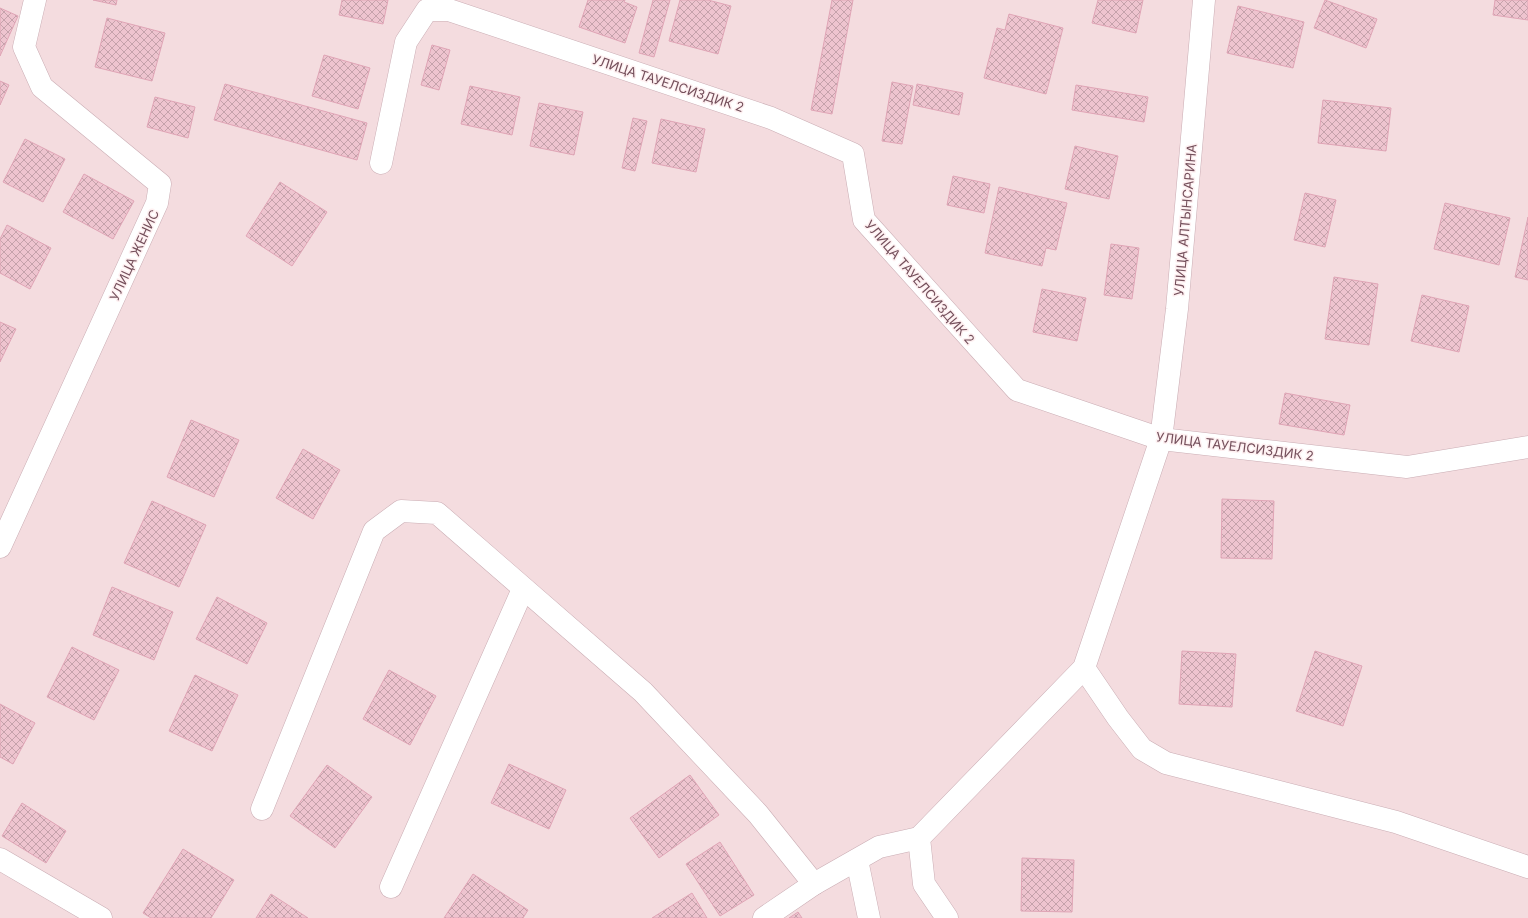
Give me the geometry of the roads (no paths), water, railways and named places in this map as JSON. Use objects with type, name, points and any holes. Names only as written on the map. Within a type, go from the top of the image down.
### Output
[{"type":"street","name":"УЛИЦА ЖЕНИС","points":[[0,547],[157,203],[160,184],[42,87],[24,47],[35,0]]},
{"type":"street","name":"УЛИЦА АЛТЫНСАРИНА","points":[[1084,668],[1161,439],[1177,308],[1204,0]]},
{"type":"street","name":"УЛИЦА ТАУЕЛСИЗДИК 2","points":[[381,163],[406,42],[427,10],[449,10],[771,118],[853,154],[864,220],[1016,390],[1161,439],[1407,467],[1528,447]]},
{"type":"street","points":[[262,809],[374,531],[401,511],[437,513],[643,692],[758,814],[814,884]]},
{"type":"street","points":[[391,887],[523,589]]},
{"type":"street","points":[[764,918],[814,884],[879,847],[919,838],[1084,668],[1118,718],[1142,749],[1166,763],[1396,822],[1528,867]]},
{"type":"street","points":[[919,838],[924,884],[947,918]]},
{"type":"street","points":[[0,859],[101,918]]},
{"type":"street","points":[[857,860],[869,918]]}]
